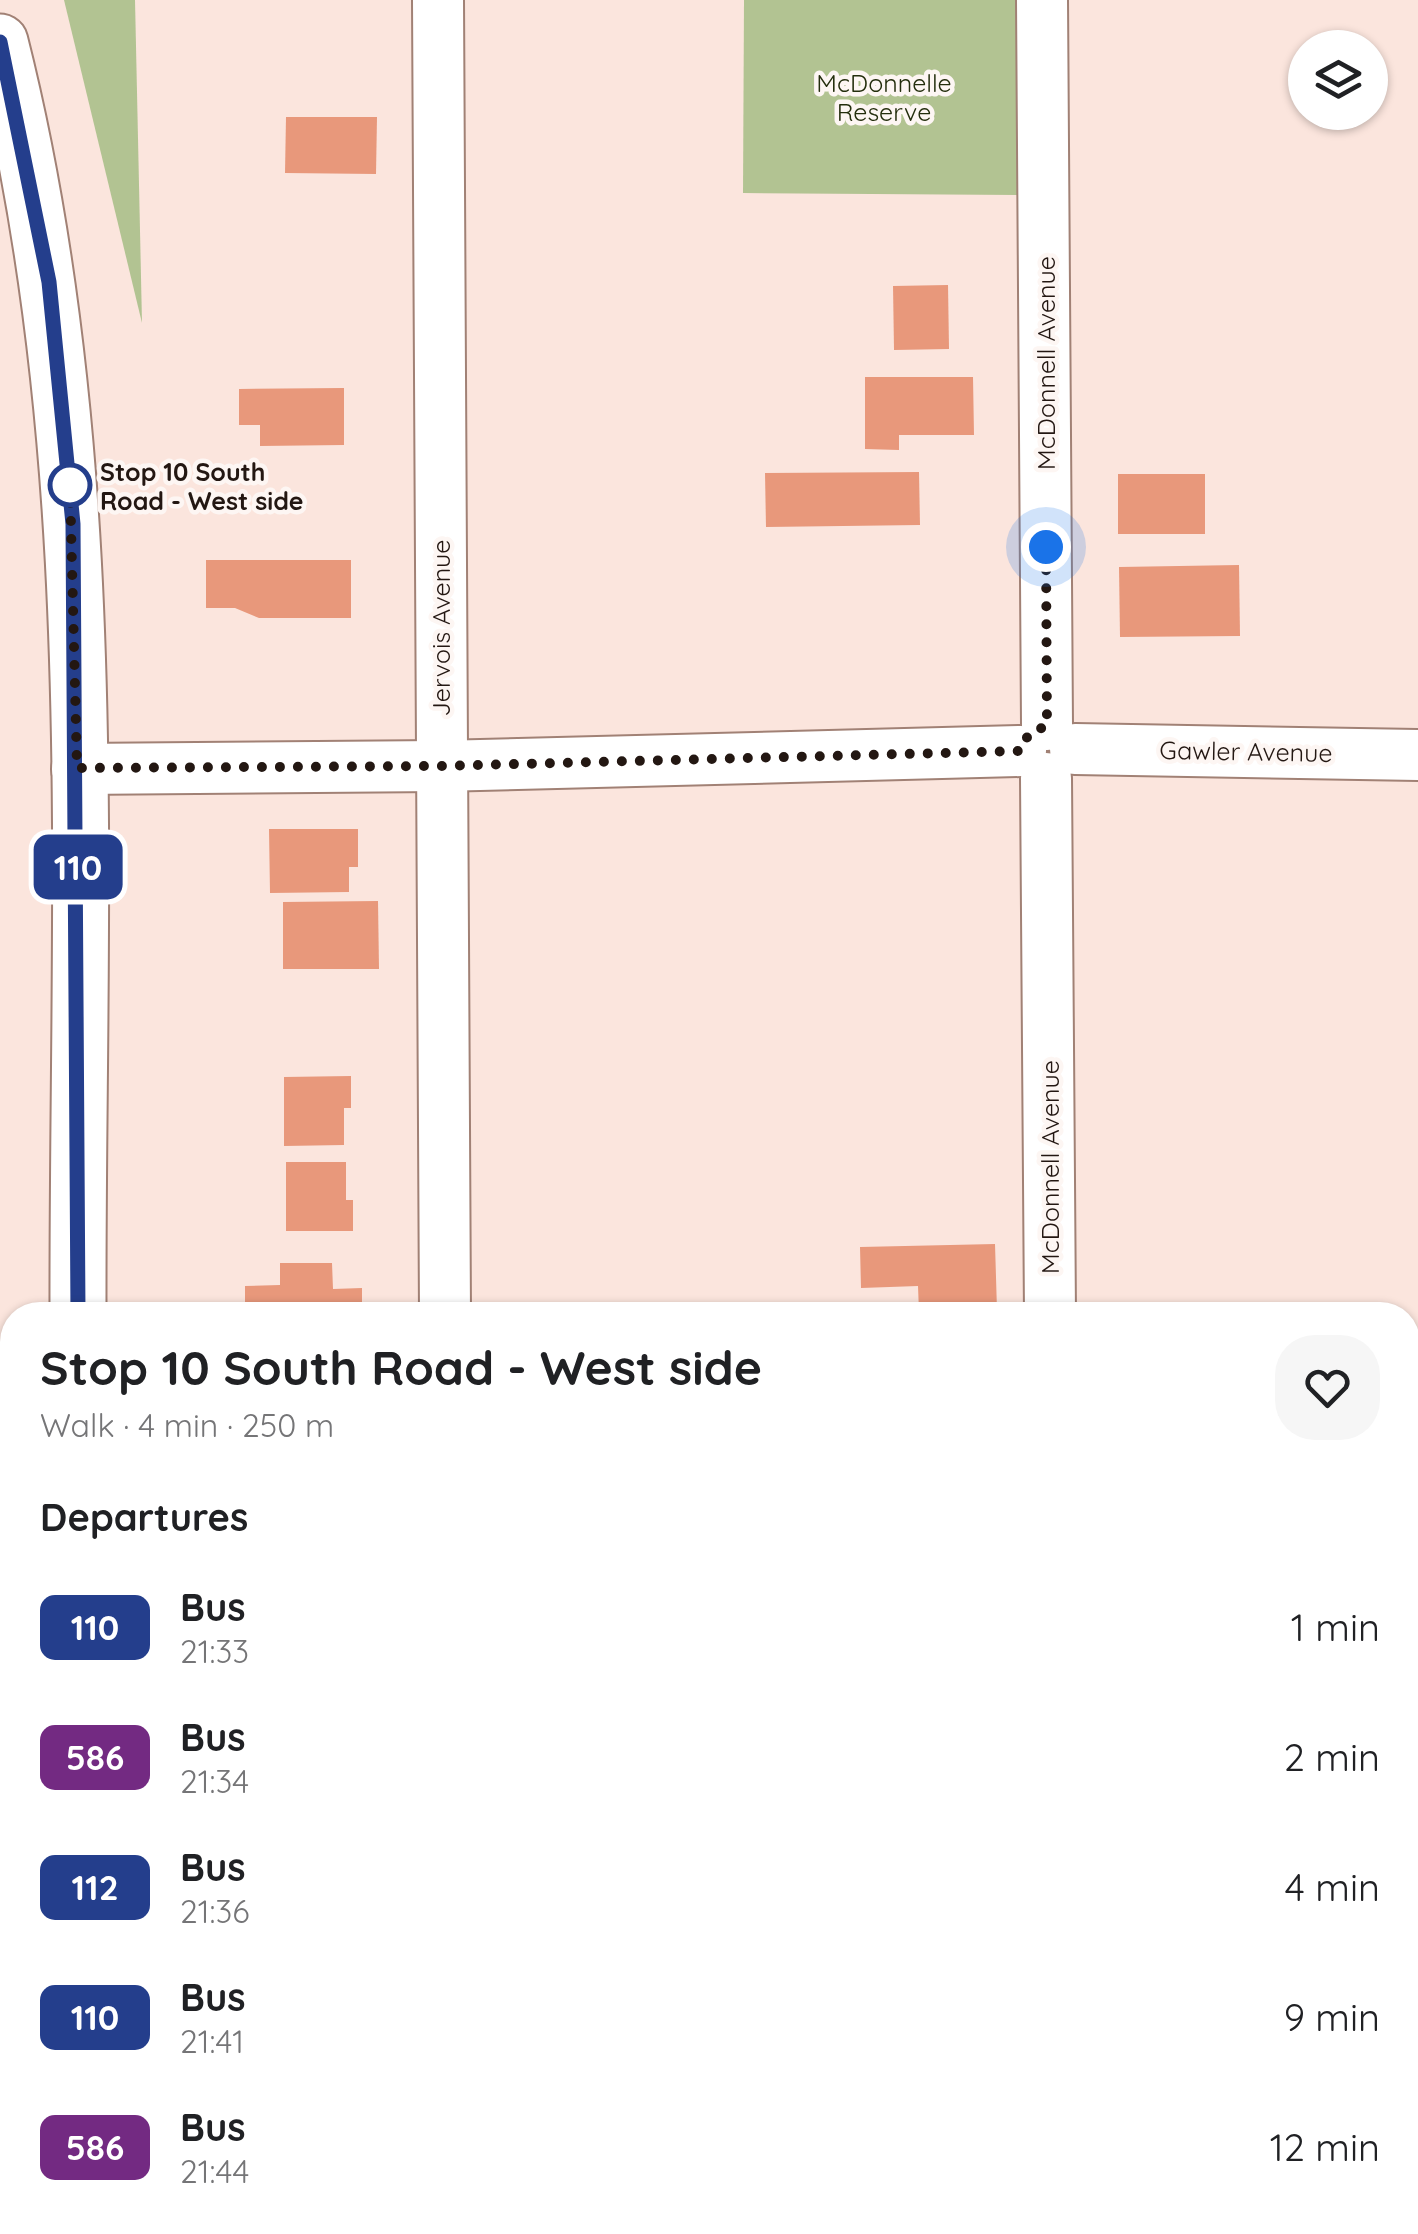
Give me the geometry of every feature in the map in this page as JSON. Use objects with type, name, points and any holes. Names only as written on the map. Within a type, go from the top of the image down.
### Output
[{"type":"main road","points":[[0,42],[49,282],[75,561],[78,1302]]},
{"type":"street","name":"Jervois Avenue","points":[[438,0],[445,1302]]},
{"type":"street","name":"McDonnell Avenue","points":[[1042,0],[1050,1302]]},
{"type":"street","name":"Gawler Avenue","points":[[77,768],[440,766],[1047,751],[1418,755]]},
{"type":"green space","points":[[64,0],[135,0],[142,323]]},
{"type":"green space","name":"McDonnelle Reserve","points":[[744,0],[1024,0],[1024,195],[743,193]]},
{"type":"building","points":[[286,117],[377,117],[376,174],[285,173]]},
{"type":"building","points":[[948,285],[949,349],[894,350],[893,286]]},
{"type":"building","points":[[865,377],[973,377],[974,435],[899,435],[899,450],[865,449]]},
{"type":"building","points":[[344,388],[344,445],[260,446],[260,425],[239,425],[239,389]]},
{"type":"building","points":[[919,472],[920,525],[766,527],[765,473]]},
{"type":"building","points":[[1118,474],[1205,474],[1205,534],[1118,534]]},
{"type":"building","points":[[206,560],[351,560],[351,618],[259,618],[235,608],[206,608]]},
{"type":"building","points":[[1239,565],[1240,636],[1120,637],[1119,567]]},
{"type":"building","points":[[269,829],[358,829],[358,867],[349,867],[349,892],[270,893]]},
{"type":"building","points":[[378,901],[379,969],[283,969],[283,902]]},
{"type":"building","points":[[351,1076],[351,1108],[344,1108],[344,1145],[284,1146],[284,1077]]},
{"type":"building","points":[[286,1162],[346,1162],[346,1200],[353,1200],[353,1231],[286,1231]]},
{"type":"building","points":[[995,1244],[997,1302],[919,1302],[918,1286],[861,1288],[860,1247]]},
{"type":"building","points":[[280,1263],[332,1263],[333,1289],[362,1288],[362,1302],[245,1302],[245,1286],[280,1285]]},
{"type":"bus line","name":"110","points":[[0,42],[49,282],[73,524],[78,1302]]},
{"type":"place","name":"Stop 10 South Road - West side","points":[[70,485]]},
{"type":"route","points":[[70,485],[75,561],[77,768],[440,766],[1021,751],[1029,733],[1047,726],[1046,547]]}]
